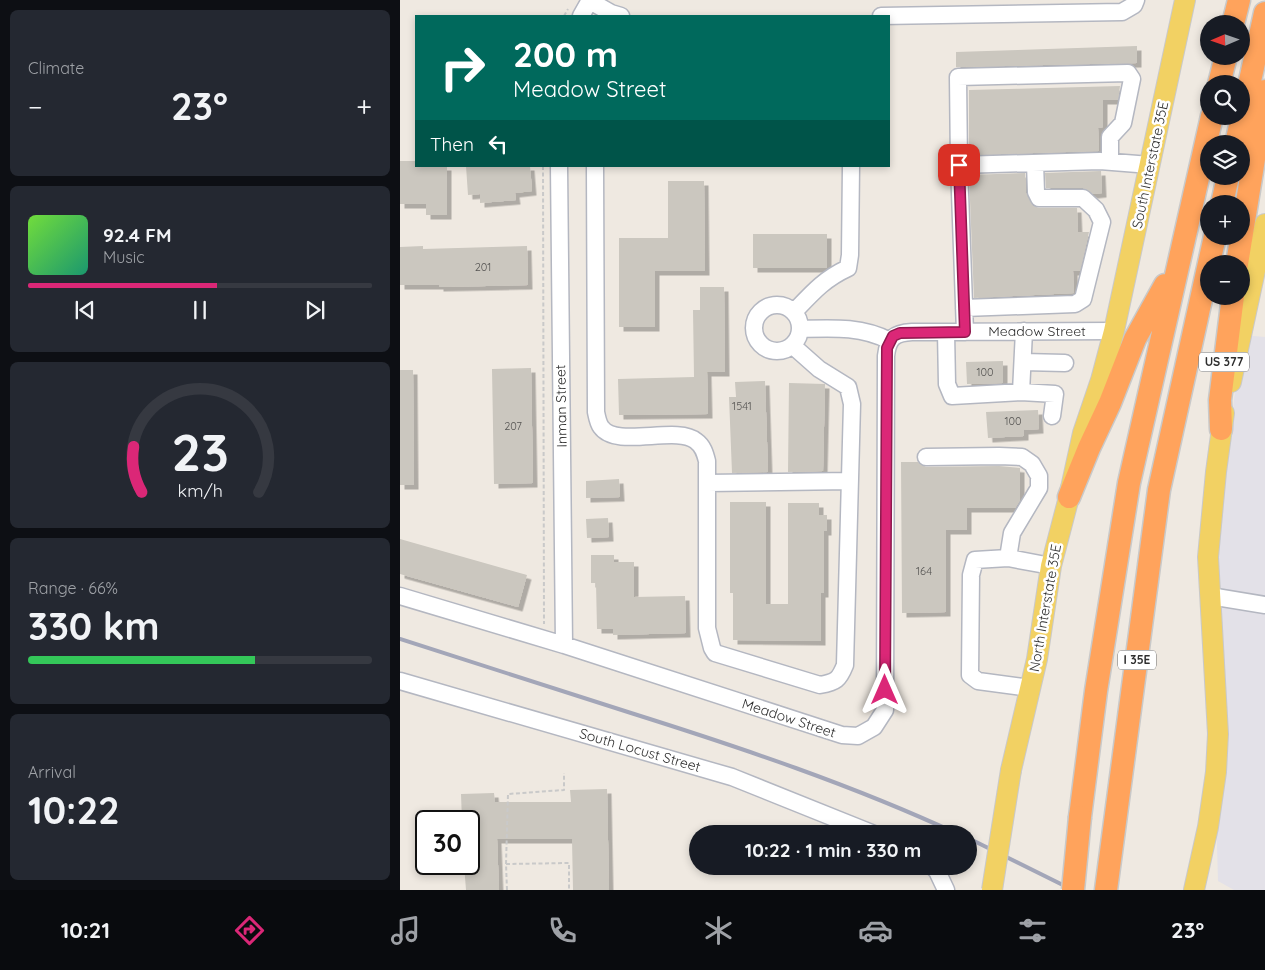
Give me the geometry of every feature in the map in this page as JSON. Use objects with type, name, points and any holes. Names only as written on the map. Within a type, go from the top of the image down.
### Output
[{"type":"highway","points":[[1235,15],[1239,0]]},
{"type":"highway","points":[[1238,135],[1265,13]]},
{"type":"highway","points":[[1238,255],[1265,91]]},
{"type":"highway","name":"I 35E","points":[[1073,890],[1096,691],[1129,483],[1210,125]]},
{"type":"highway","name":"I 35E","points":[[1106,890],[1159,490],[1213,245]]},
{"type":"highway","points":[[1069,497],[1135,339],[1178,260]]},
{"type":"highway","name":"US 377","points":[[1220,437],[1220,400],[1232,305]]},
{"type":"main road","name":"South Interstate 35E","points":[[1114,331],[1186,0]]},
{"type":"main road","points":[[1194,890],[1208,827],[1216,772],[1218,734],[1208,557],[1220,437],[1265,224]]},
{"type":"main road","name":"North Interstate 35E","points":[[992,890],[1011,770],[1037,659],[1050,566],[1069,497],[1083,433],[1101,380],[1114,331]]},
{"type":"street","points":[[582,15],[590,0],[611,13],[618,15]]},
{"type":"street","points":[[890,16],[1122,12],[1134,5],[1136,0]]},
{"type":"street","points":[[965,332],[958,77],[1128,73],[1132,79],[1125,114],[1123,123],[1110,137],[1110,162]]},
{"type":"street","points":[[959,165],[1110,162],[1150,165]]},
{"type":"street","points":[[964,308],[1075,304],[1083,300],[1102,222],[1096,210],[1083,198],[1039,198],[1036,192],[1036,163]]},
{"type":"street","name":"Inman Street","points":[[559,167],[564,645]]},
{"type":"street","points":[[595,167],[596,412],[601,428],[610,434],[621,437],[682,436],[694,439],[702,447],[707,461],[707,628],[712,648],[715,653],[820,685],[832,683],[840,677],[845,665],[852,404],[848,387],[819,369],[793,346]]},
{"type":"street","points":[[794,312],[817,287],[832,275],[848,268],[851,167]]},
{"type":"street","points":[[778,305],[787,307],[794,312],[799,320],[800,329],[798,338],[793,346],[776,352],[767,350],[760,344],[755,336],[754,327],[756,318],[761,311],[769,306],[778,305]]},
{"type":"street","points":[[800,329],[848,328],[890,341]]},
{"type":"street","points":[[1021,392],[1024,331]]},
{"type":"street","name":"Meadow Street","points":[[400,596],[564,645],[842,735],[858,736],[874,727],[884,710],[886,356],[887,348],[893,336],[900,333],[1114,331]]},
{"type":"street","points":[[946,332],[947,384],[952,396],[1021,392],[1055,394],[1052,416]]},
{"type":"street","points":[[1023,362],[1065,363]]},
{"type":"street","points":[[926,458],[1022,457],[1032,464],[1039,476],[1039,488],[1012,533],[1008,558]]},
{"type":"street","points":[[707,483],[850,482]]},
{"type":"street","points":[[1030,691],[1023,688],[978,681],[970,675],[971,575],[976,560],[1008,558],[1050,566]]},
{"type":"street","points":[[1210,596],[1265,605]]},
{"type":"street","name":"South Locust Street","points":[[400,681],[732,777],[852,825]]},
{"type":"street","points":[[939,875],[946,890]]},
{"type":"path","points":[[543,167],[544,629]]},
{"type":"path","points":[[507,890],[508,794],[564,790],[564,773]]},
{"type":"path","points":[[506,864],[569,863],[569,890]]},
{"type":"shaded area","points":[[1242,335],[1265,337],[1265,890],[1234,890],[1218,881],[1210,596]]},
{"type":"building","points":[[1137,46],[1137,63],[956,67],[956,52]]},
{"type":"building","points":[[1120,86],[1118,100],[1103,100],[1103,127],[1098,128],[1099,151],[969,155],[969,90]]},
{"type":"building","points":[[400,161],[415,161],[415,167],[447,167],[447,215],[426,215],[426,204],[400,204]]},
{"type":"building","points":[[466,167],[530,167],[532,191],[515,193],[516,200],[480,203],[480,194],[468,195]]},
{"type":"building","points":[[1101,171],[1102,193],[1093,194],[1083,188],[1046,188],[1045,173]]},
{"type":"building","points":[[1025,173],[1026,193],[1033,206],[1039,208],[1077,208],[1078,232],[1089,232],[1080,271],[1073,271],[1074,293],[974,298],[969,175]]},
{"type":"building","points":[[668,181],[704,181],[705,271],[655,271],[655,327],[619,327],[619,238],[668,238]]},
{"type":"building","points":[[753,234],[827,234],[827,268],[753,268]]},
{"type":"building","points":[[423,246],[423,249],[527,246],[528,285],[439,287],[439,285],[400,285],[400,247]]},
{"type":"building","points":[[700,287],[724,287],[725,372],[707,372],[708,414],[619,415],[618,379],[694,377],[693,310],[700,310]]},
{"type":"building","points":[[1003,361],[1003,383],[967,384],[966,362]]},
{"type":"building","points":[[531,368],[533,483],[494,484],[492,369]]},
{"type":"building","points":[[400,370],[413,370],[414,485],[400,485]]},
{"type":"building","points":[[765,381],[768,472],[732,473],[729,397],[736,397],[735,382]]},
{"type":"building","points":[[789,383],[825,384],[823,471],[788,472]]},
{"type":"building","points":[[1038,410],[1039,429],[1024,430],[1024,436],[988,438],[986,412]]},
{"type":"building","points":[[901,462],[918,462],[926,467],[999,466],[1020,468],[1020,500],[1015,508],[967,508],[967,530],[946,530],[946,612],[902,613]]},
{"type":"building","points":[[619,479],[620,497],[586,498],[586,481]]},
{"type":"building","points":[[730,502],[766,502],[766,604],[788,604],[788,503],[819,503],[819,515],[827,515],[827,531],[824,531],[824,593],[821,593],[821,641],[733,640],[733,593],[730,593]]},
{"type":"building","points":[[608,518],[609,537],[587,538],[586,519]]},
{"type":"building","points":[[400,539],[527,575],[518,607],[400,574]]},
{"type":"building","points":[[591,555],[614,555],[614,562],[634,562],[634,597],[685,596],[686,633],[613,635],[613,629],[597,629],[596,583],[591,583]]},
{"type":"building","points":[[607,789],[609,890],[573,890],[572,839],[497,839],[499,890],[466,890],[465,875],[480,875],[480,810],[462,810],[461,794],[494,793],[495,802],[571,802],[570,790]]},
{"type":"railway","points":[[400,639],[755,754],[837,783],[938,825]]},
{"type":"railway","points":[[977,842],[1073,890]]},
{"type":"route","points":[[885,690],[887,348],[893,336],[900,333],[965,332],[959,165]]}]
